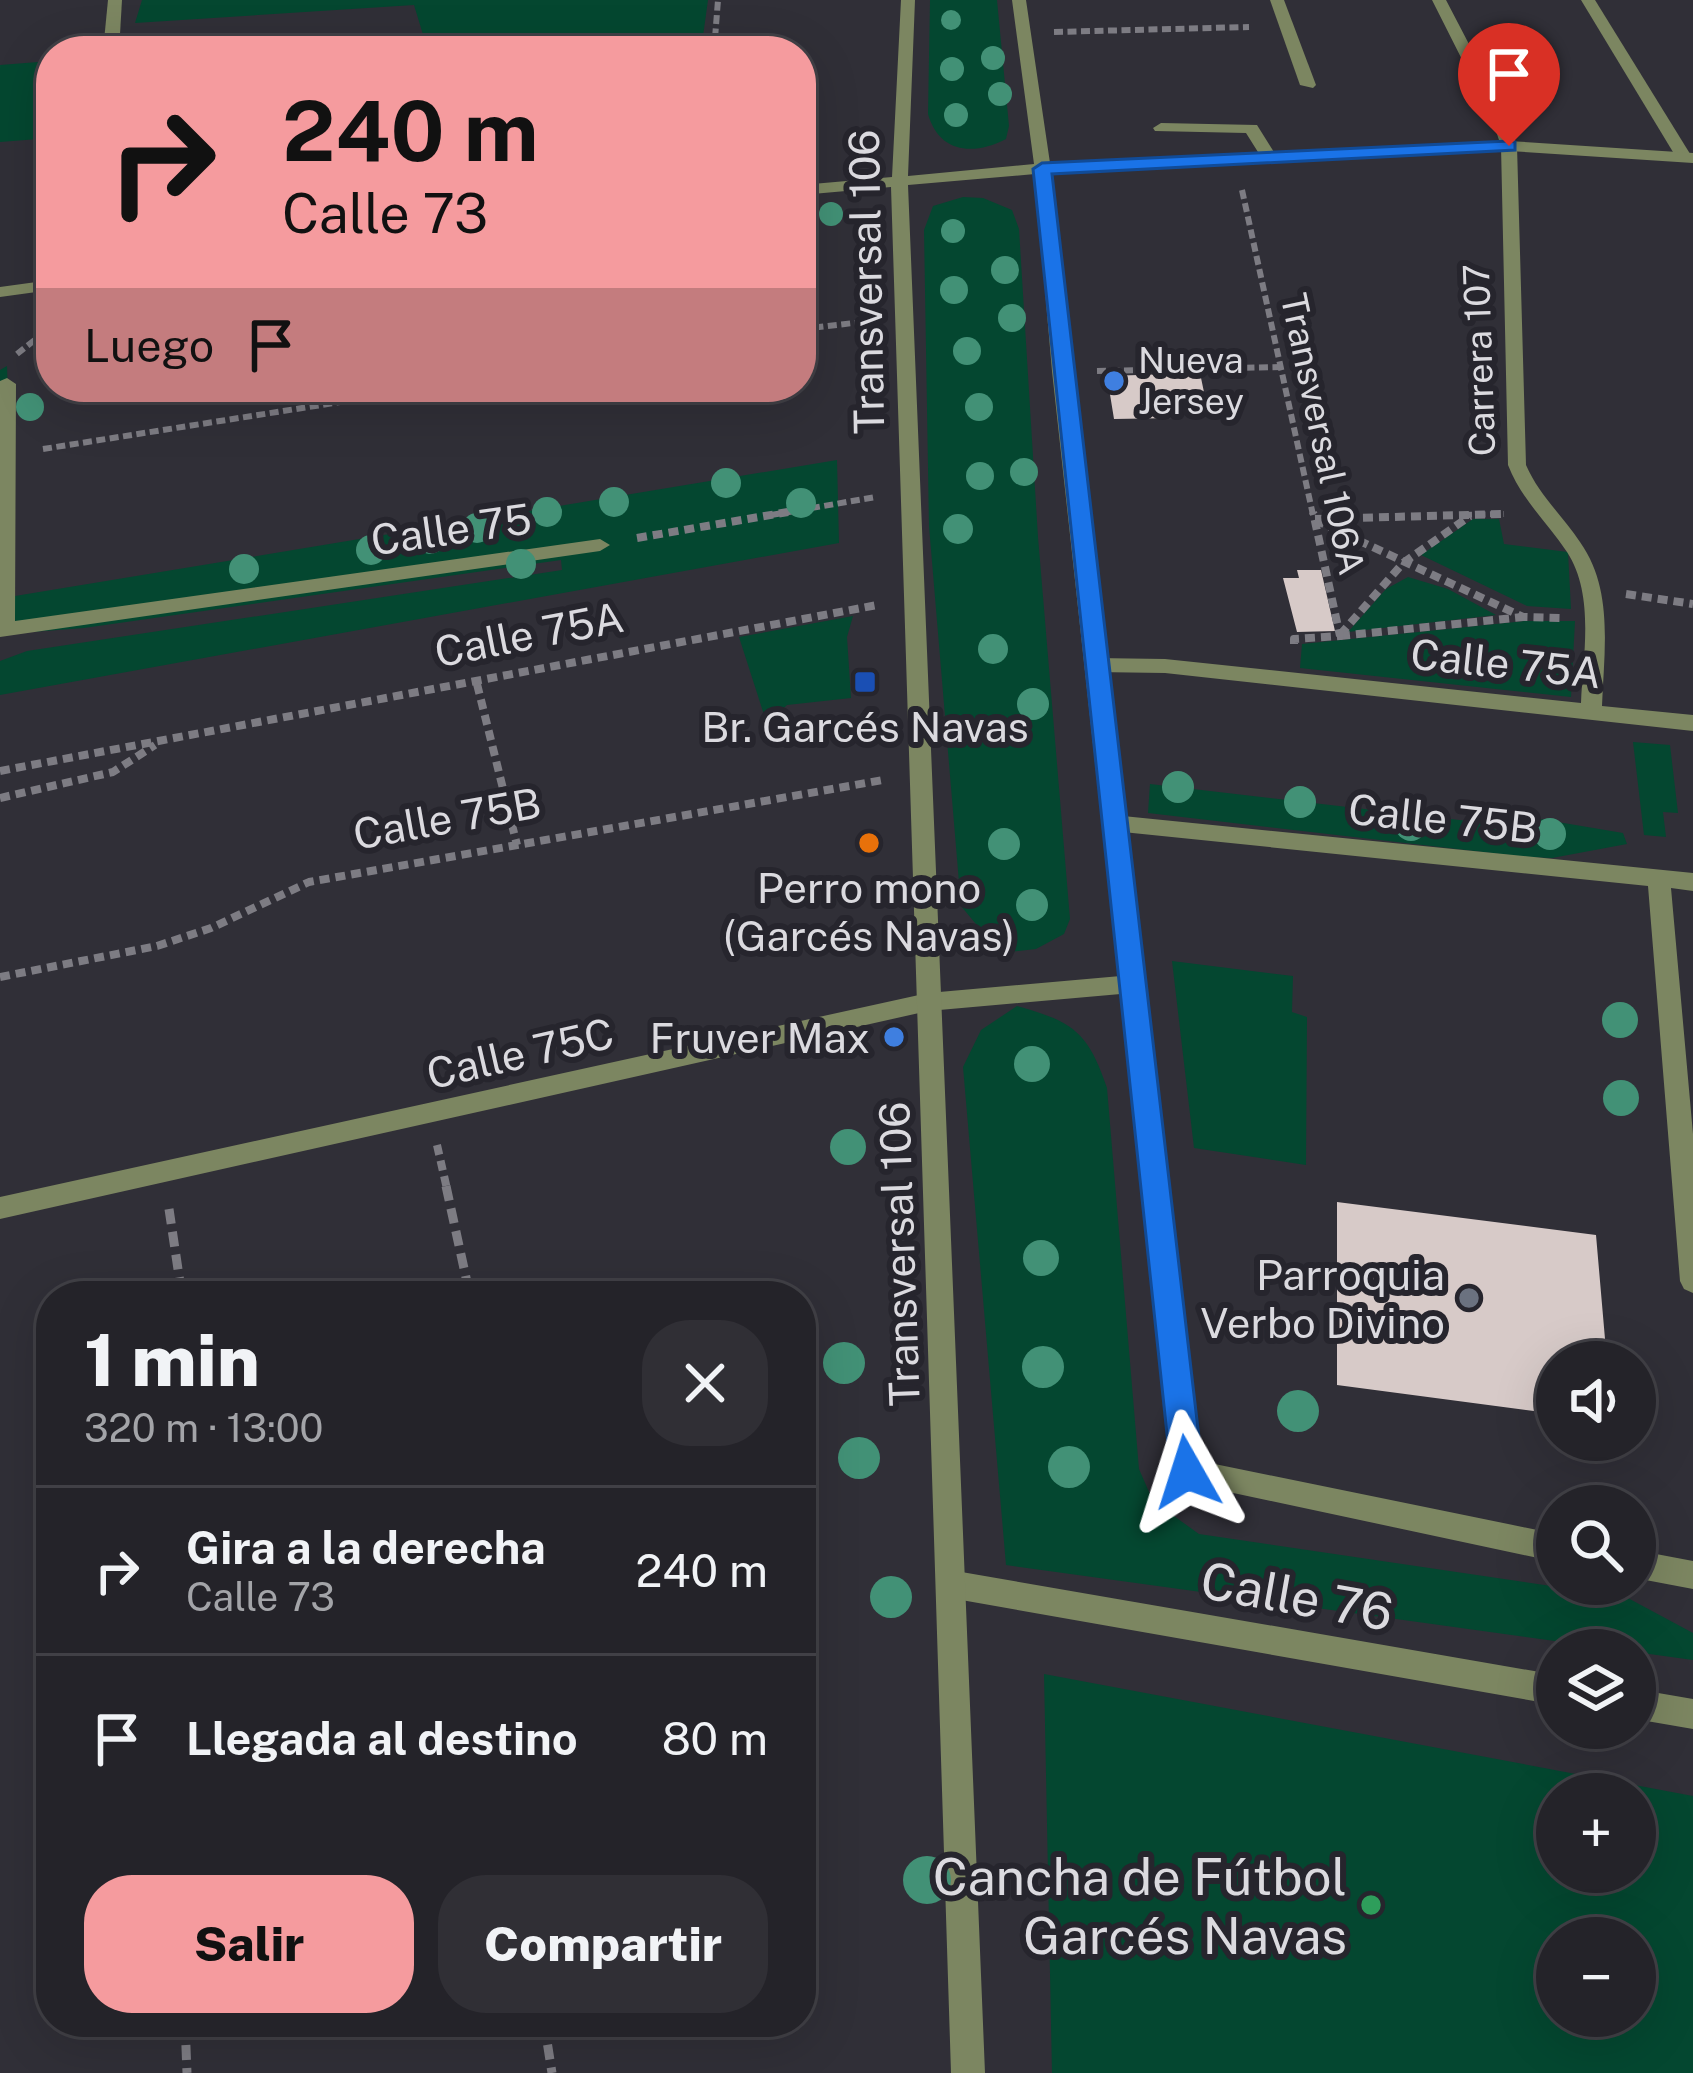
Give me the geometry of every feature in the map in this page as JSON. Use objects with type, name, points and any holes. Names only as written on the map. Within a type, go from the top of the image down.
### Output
[{"type":"street","points":[[112,36],[115,0]]},
{"type":"street","name":"Transversal 106","points":[[908,0],[898,178],[968,2073]]},
{"type":"street","points":[[1018,0],[1042,169],[1187,1472],[1536,1543]]},
{"type":"street","points":[[1277,0],[1309,85]]},
{"type":"street","name":"Carrera 107","points":[[1439,0],[1500,118],[1509,146],[1517,465],[1540,511],[1581,559],[1592,618],[1591,711]]},
{"type":"street","points":[[1588,0],[1689,157]]},
{"type":"street","points":[[1161,128],[1251,128],[1269,157]]},
{"type":"street","points":[[816,188],[1042,169],[1509,146],[1689,157]]},
{"type":"street","points":[[0,292],[36,287]]},
{"type":"street","points":[[2,629],[7,384]]},
{"type":"street","name":"Calle 75","points":[[2,629],[600,545]]},
{"type":"street","name":"Calle 75A","points":[[1095,665],[1165,666],[1693,723]]},
{"type":"street","name":"Calle 75B","points":[[1113,823],[1693,882]]},
{"type":"street","points":[[1659,879],[1693,1281]]},
{"type":"street","name":"Calle 75C","points":[[0,1208],[928,1002],[1132,984]]},
{"type":"street","points":[[1656,1568],[1693,1575]]},
{"type":"street","name":"Calle 76","points":[[950,1584],[1536,1686]]},
{"type":"street","points":[[1656,1708],[1693,1714]]},
{"type":"path","points":[[715,36],[718,0]]},
{"type":"path","points":[[1022,33],[1287,26]]},
{"type":"path","name":"Transversal 106A","points":[[1236,159],[1340,636],[1294,639],[1294,680]]},
{"type":"path","points":[[816,327],[859,320],[904,321]]},
{"type":"path","points":[[1061,371],[1281,367]]},
{"type":"path","points":[[6,454],[339,402]]},
{"type":"path","points":[[600,545],[910,491]]},
{"type":"path","points":[[1313,519],[1540,511]]},
{"type":"path","points":[[1340,636],[1402,563],[1470,517]]},
{"type":"path","points":[[1313,519],[1523,617]]},
{"type":"path","points":[[1589,589],[1693,604]]},
{"type":"path","name":"Calle 75A","points":[[0,771],[914,598]]},
{"type":"path","points":[[1340,636],[1523,617],[1592,618]]},
{"type":"path","points":[[477,684],[517,845]]},
{"type":"path","name":"Calle 75A","points":[[0,798],[113,772],[158,743]]},
{"type":"path","name":"Calle 75B","points":[[0,977],[157,946],[211,928],[309,882],[920,773]]},
{"type":"path","points":[[430,1114],[467,1281]]},
{"type":"path","points":[[164,1172],[180,1281]]},
{"type":"path","points":[[186,2037],[187,2073]]},
{"type":"path","points":[[546,2037],[552,2073]]},
{"type":"green space","points":[[142,0],[708,0],[703,36],[423,36],[414,5],[135,23]]},
{"type":"green space","points":[[930,0],[997,0],[1009,126],[1006,139],[981,148],[959,148],[933,127],[928,114]]},
{"type":"green space","points":[[36,62],[36,139],[0,142],[0,65]]},
{"type":"green space","points":[[963,197],[983,198],[1012,210],[1019,229],[1038,537],[1070,919],[1064,934],[1036,949],[1010,952],[985,935],[961,906],[929,526],[924,230],[933,206]]},
{"type":"green space","points":[[7,366],[15,596],[837,460],[839,543],[0,695],[0,661],[27,651],[562,570],[561,560],[84,628],[32,632],[0,628],[0,370]]},
{"type":"green space","points":[[1473,519],[1499,519],[1504,544],[1568,552],[1571,609],[1527,606],[1421,555]]},
{"type":"green space","points":[[1408,577],[1448,589],[1496,615],[1348,632],[1386,589]]},
{"type":"green space","points":[[853,616],[847,637],[851,698],[787,705],[767,724],[739,637]]},
{"type":"green space","points":[[1525,621],[1575,621],[1571,697],[1300,668],[1302,644]]},
{"type":"green space","points":[[1633,742],[1670,745],[1678,813],[1663,812],[1666,837],[1644,835]]},
{"type":"green space","points":[[1150,784],[1485,823],[1519,845],[1528,817],[1623,833],[1627,844],[1552,858],[1527,857],[1148,813]]},
{"type":"green space","points":[[1172,961],[1293,976],[1292,1012],[1307,1017],[1306,1165],[1194,1148]]},
{"type":"green space","points":[[1017,1006],[1066,1024],[1093,1054],[1107,1088],[1139,1469],[1153,1501],[1199,1534],[1536,1584],[1536,1605],[1641,1605],[1693,1633],[1693,1660],[1656,1655],[1656,1629],[1536,1629],[1536,1638],[1006,1565],[963,1067],[981,1030]]},
{"type":"green space","name":"Cancha de Fútbol Garcés Navas","points":[[1044,1674],[1571,1773],[1536,1773],[1536,1893],[1656,1893],[1656,1789],[1693,1796],[1693,2073],[1052,2073]]},
{"type":"building","points":[[1200,373],[1205,397],[1169,397],[1174,418],[1114,419],[1107,376]]},
{"type":"building","points":[[1297,570],[1321,570],[1335,631],[1297,632],[1283,578],[1299,578]]},
{"type":"building","name":"Parroquia Verbo Divino","points":[[1337,1202],[1596,1235],[1605,1341],[1536,1341],[1536,1411],[1337,1385]]},
{"type":"place","name":"Nueva Jersey","points":[[1114,381]]},
{"type":"place","name":"Br. Garcés Navas","points":[[865,682]]},
{"type":"place","name":"Perro mono (Garcés Navas)","points":[[869,843]]},
{"type":"place","name":"Fruver Max","points":[[894,1037]]},
{"type":"place","name":"Parroquia Verbo Divino","points":[[1469,1298]]},
{"type":"place","name":"Cancha de Fútbol Garcés Navas","points":[[1371,1905]]},
{"type":"route","points":[[1187,1472],[1042,169],[1509,146]]}]
